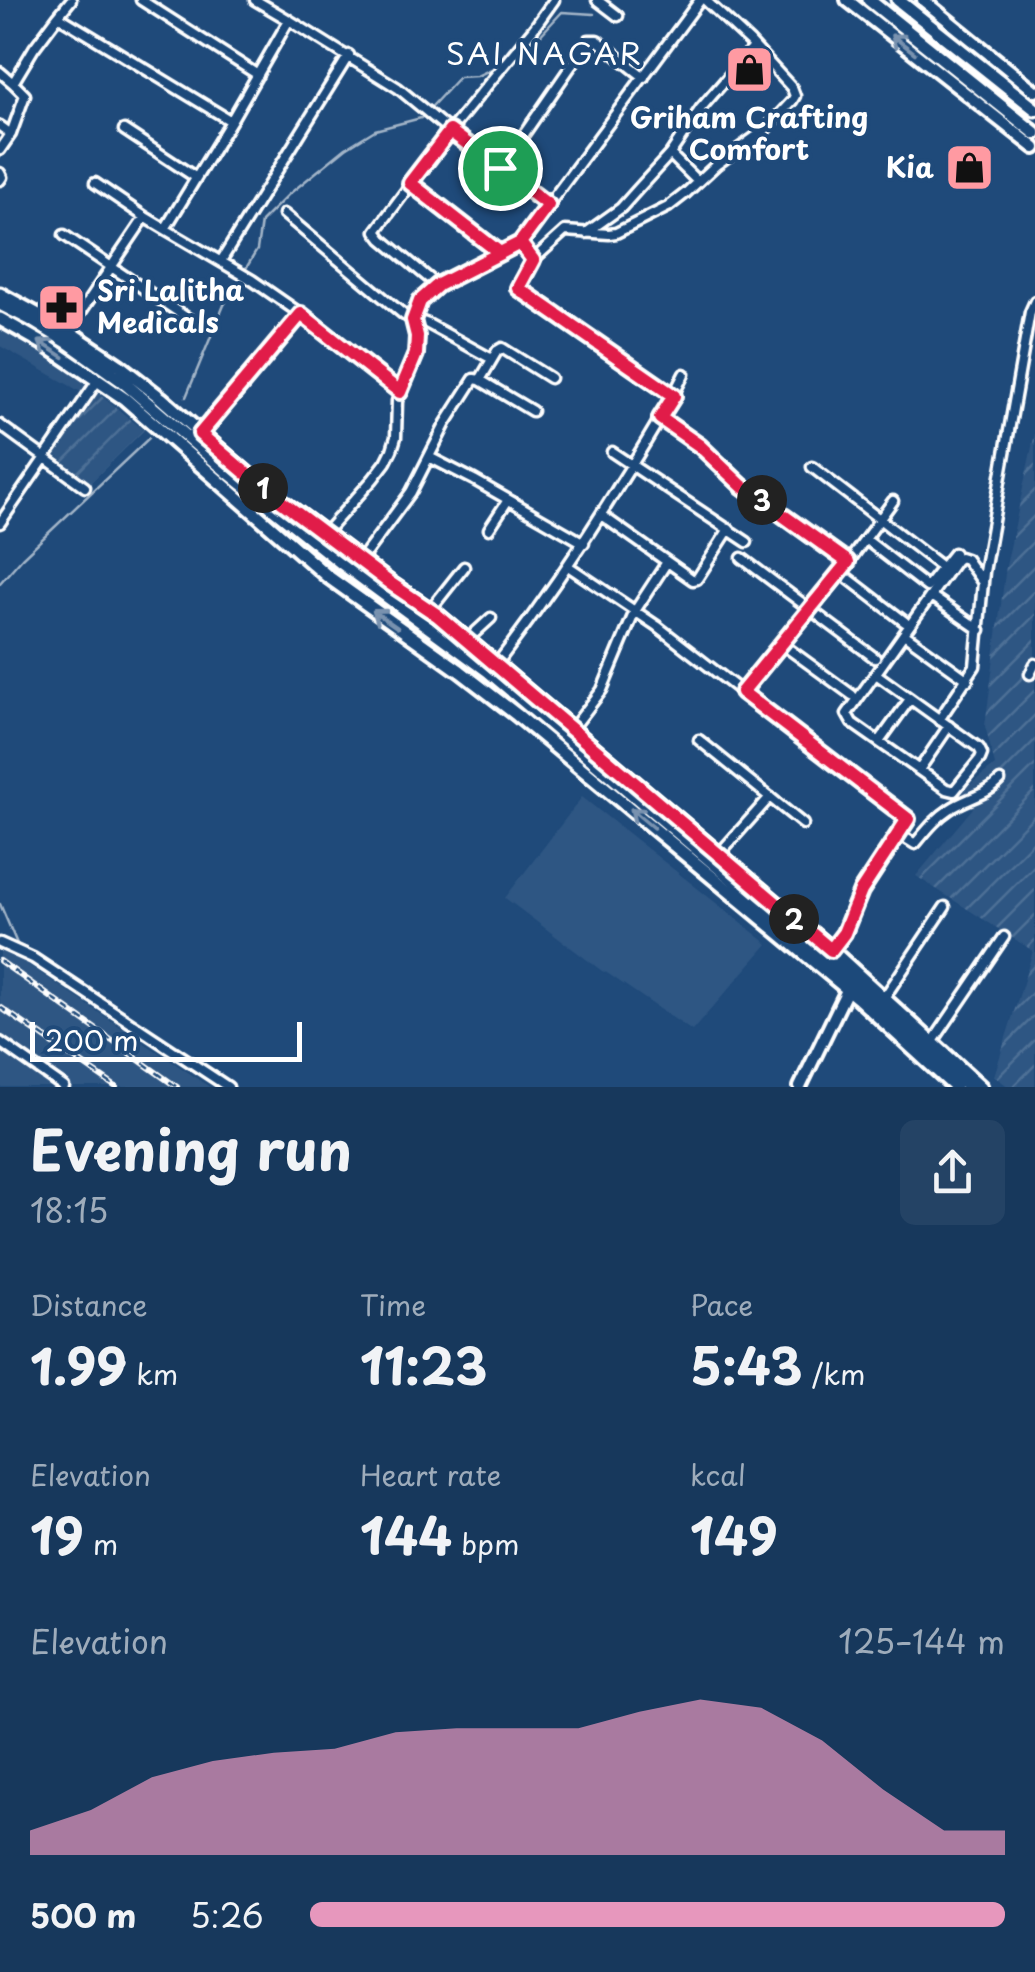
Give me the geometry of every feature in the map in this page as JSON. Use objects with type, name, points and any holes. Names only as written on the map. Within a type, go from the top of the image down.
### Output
[{"type":"main road","points":[[868,0],[1035,133]]},
{"type":"main road","points":[[898,0],[1035,110]]},
{"type":"main road","points":[[0,294],[68,331],[161,398],[238,467],[430,610],[831,950],[851,981],[884,998],[981,1087]]},
{"type":"main road","points":[[0,304],[69,343],[122,381],[340,562],[488,670],[851,981],[968,1087]]},
{"type":"main road","points":[[0,319],[98,380],[327,576],[517,715],[851,981],[954,1087]]},
{"type":"street","points":[[14,83],[34,48],[71,0]]},
{"type":"street","points":[[141,0],[258,75]]},
{"type":"street","points":[[255,0],[398,88],[548,205]]},
{"type":"street","points":[[438,285],[376,231],[554,0]]},
{"type":"street","points":[[597,0],[618,16]]},
{"type":"street","points":[[324,534],[386,462],[396,437],[400,392],[417,347],[413,320],[420,301],[438,285],[520,243],[703,0],[754,47],[795,96],[765,130],[716,165],[668,207],[616,233],[565,231],[533,260],[518,288],[674,396]]},
{"type":"street","points":[[847,0],[1035,148]]},
{"type":"street","points":[[923,0],[1035,92]]},
{"type":"street","points":[[58,16],[231,121]]},
{"type":"street","points":[[164,229],[289,20]]},
{"type":"street","points":[[500,168],[589,40],[597,40],[644,77]]},
{"type":"street","points":[[586,232],[621,208],[670,154],[701,108],[754,47]]},
{"type":"street","points":[[220,262],[348,55]]},
{"type":"street","points":[[0,72],[25,95],[12,134],[0,150]]},
{"type":"street","points":[[0,126],[12,134]]},
{"type":"street","points":[[124,130],[194,178]]},
{"type":"street","points":[[670,154],[698,182]]},
{"type":"street","points":[[95,182],[164,229],[252,280],[400,392]]},
{"type":"street","points":[[410,183],[500,253]]},
{"type":"street","points":[[284,214],[404,315],[492,358]]},
{"type":"street","points":[[68,331],[145,216]]},
{"type":"street","points":[[64,235],[190,320]]},
{"type":"street","points":[[520,243],[533,260]]},
{"type":"street","points":[[940,720],[975,666],[983,582],[1030,312],[1035,302]]},
{"type":"street","points":[[200,434],[301,314]]},
{"type":"street","points":[[480,380],[502,348],[550,378]]},
{"type":"street","points":[[496,665],[584,542],[684,374]]},
{"type":"street","points":[[360,561],[410,492],[471,382],[476,378],[532,410]]},
{"type":"street","points":[[0,522],[98,380]]},
{"type":"street","points":[[660,418],[700,446],[742,486],[848,562]]},
{"type":"street","points":[[0,425],[85,487]]},
{"type":"street","points":[[612,452],[747,542]]},
{"type":"street","points":[[429,457],[584,542]]},
{"type":"street","points":[[812,466],[943,568]]},
{"type":"street","points":[[489,529],[508,500]]},
{"type":"street","points":[[742,692],[893,501]]},
{"type":"street","points":[[601,515],[696,580],[729,530]]},
{"type":"street","points":[[865,539],[924,586],[930,586],[954,553]]},
{"type":"street","points":[[876,674],[979,748],[980,758],[954,791],[852,722],[848,714],[876,674],[904,634],[931,596],[960,557],[966,559],[983,582]]},
{"type":"street","points":[[742,558],[876,658]]},
{"type":"street","points":[[572,729],[602,690],[635,611],[666,562]]},
{"type":"street","points":[[430,610],[464,566]]},
{"type":"street","points":[[568,566],[635,611],[906,816],[907,822],[861,891],[844,933],[831,950]]},
{"type":"street","points":[[840,572],[905,622]]},
{"type":"street","points":[[931,596],[980,630]]},
{"type":"street","points":[[466,640],[491,618]]},
{"type":"street","points":[[904,634],[968,680]]},
{"type":"street","points":[[782,644],[852,696]]},
{"type":"street","points":[[1030,674],[1035,664]]},
{"type":"street","points":[[880,742],[910,699]]},
{"type":"street","points":[[919,770],[949,726]]},
{"type":"street","points":[[699,740],[803,824]]},
{"type":"street","points":[[899,834],[915,844],[953,807],[992,789],[1000,780]]},
{"type":"street","points":[[718,854],[770,797]]},
{"type":"street","points":[[884,998],[946,906]]},
{"type":"street","points":[[932,1043],[1004,937]]},
{"type":"street","points":[[0,943],[33,958],[228,1087]]},
{"type":"street","points":[[800,1087],[851,981]]},
{"type":"street","points":[[0,1042],[64,1087]]},
{"type":"shaded area","points":[[0,329],[88,383],[81,392],[0,346]]},
{"type":"shaded area","points":[[95,391],[144,430],[90,483],[51,451]]},
{"type":"shaded area","points":[[1035,433],[1035,1087],[1009,1087],[994,1076],[1033,951],[916,876],[973,808],[963,790],[995,765],[985,726],[1006,566]]},
{"type":"shaded area","points":[[582,797],[768,944],[692,1031],[602,971],[505,898]]},
{"type":"shaded area","points":[[0,946],[210,1087],[0,1087]]},
{"type":"waterway","points":[[510,61],[562,12],[594,14]]},
{"type":"waterway","points":[[186,397],[224,305],[257,250],[261,222],[346,148],[375,130],[421,118],[459,77],[477,76],[498,66]]},
{"type":"waterway","points":[[0,583],[149,438]]},
{"type":"waterway","points":[[0,904],[18,946]]},
{"type":"railway","points":[[0,961],[177,1087]]},
{"type":"railway","points":[[0,1007],[116,1087]]},
{"type":"place","name":"Griham Crafting Comfort","points":[[749,70]]},
{"type":"place","name":"Kia","points":[[969,168]]},
{"type":"place","name":"Sri Lalitha Medicals","points":[[62,307]]},
{"type":"district","name":"SAI NAGAR","points":[[545,55]]},
{"type":"route","points":[[500,168],[450,131],[410,183],[500,253],[520,243],[533,260],[518,288],[674,396],[660,418],[700,446],[742,486],[848,562],[742,692],[908,819],[861,891],[844,933],[831,950],[437,615],[262,487],[200,434],[301,314],[400,392],[416,354],[413,320],[420,301],[438,285],[520,243],[548,205],[500,168]]}]
